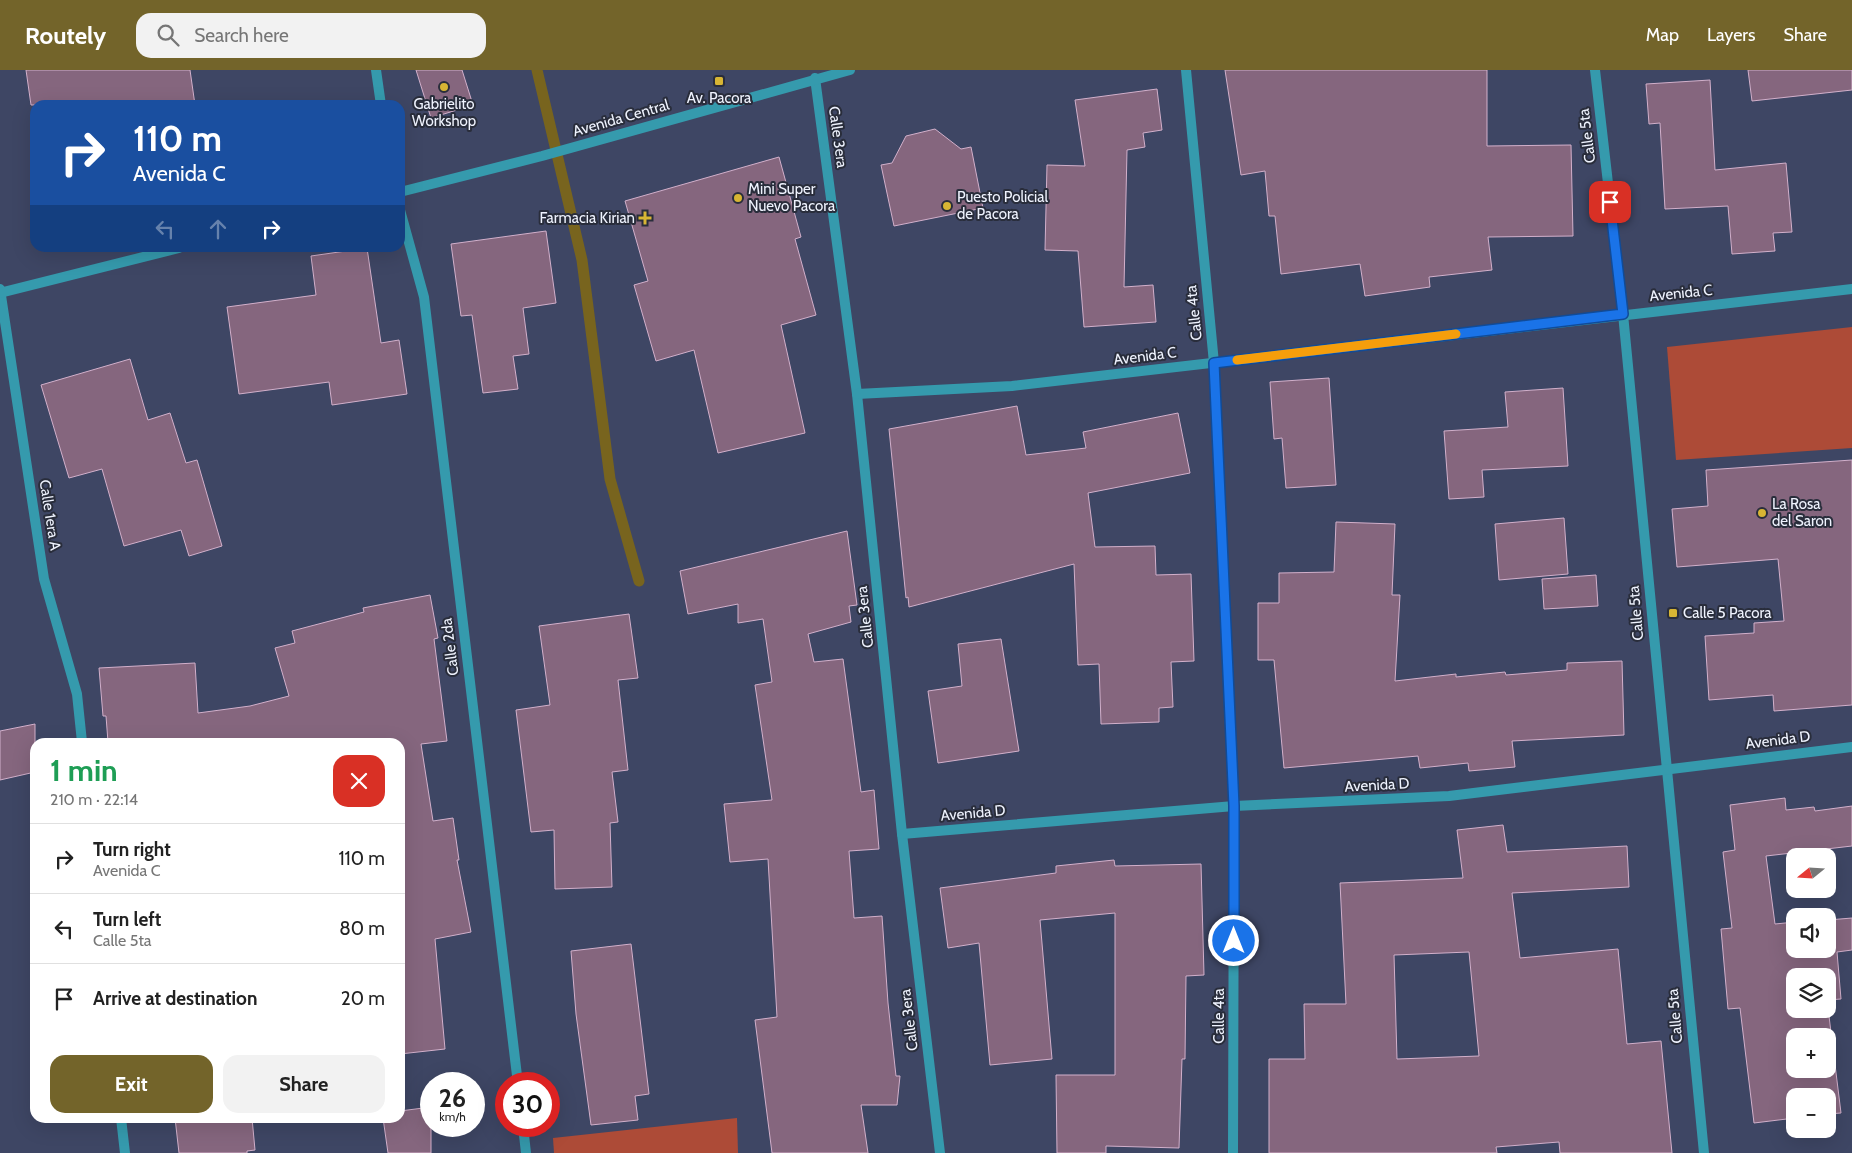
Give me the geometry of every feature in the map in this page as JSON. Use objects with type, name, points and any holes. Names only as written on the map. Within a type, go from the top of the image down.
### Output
[{"type":"street","points":[[376,70],[380,100]]},
{"type":"street","name":"Avenida Central","points":[[405,191],[542,156],[815,78],[850,70]]},
{"type":"street","name":"Calle 4ta","points":[[1186,70],[1214,363],[1234,806],[1233,1153]]},
{"type":"street","name":"Calle 5ta","points":[[1595,70],[1623,314],[1704,1153]]},
{"type":"street","name":"Calle 3era","points":[[815,78],[857,394],[902,834],[940,1153]]},
{"type":"street","name":"Calle 2da","points":[[405,228],[424,298],[517,1072]]},
{"type":"street","points":[[0,292],[163,252]]},
{"type":"street","name":"Avenida C","points":[[857,394],[1012,386],[1852,289]]},
{"type":"street","name":"Calle 1era A","points":[[0,292],[44,579],[77,694],[82,738]]},
{"type":"street","name":"Avenida D","points":[[902,834],[1234,806],[1449,796],[1852,746]]},
{"type":"street","points":[[122,1123],[125,1153]]},
{"type":"street","points":[[524,1137],[526,1153]]},
{"type":"shaded area","points":[[1852,327],[1852,448],[1676,460],[1667,347]]},
{"type":"shaded area","points":[[737,1118],[738,1153],[554,1153],[553,1138]]},
{"type":"building","points":[[26,70],[190,70],[194,100],[30,100]]},
{"type":"building","name":"Gabrielito Workshop","points":[[416,70],[462,70],[473,105],[431,118]]},
{"type":"building","points":[[1225,70],[1487,70],[1487,146],[1571,145],[1573,236],[1488,237],[1492,270],[1429,277],[1430,287],[1365,296],[1360,264],[1281,274],[1275,216],[1269,216],[1265,171],[1241,175]]},
{"type":"building","points":[[1748,70],[1852,70],[1852,90],[1752,101]]},
{"type":"building","points":[[1710,80],[1715,170],[1786,163],[1792,232],[1773,233],[1775,251],[1732,254],[1728,206],[1665,209],[1660,123],[1649,124],[1646,84]]},
{"type":"building","points":[[1157,89],[1162,130],[1143,133],[1145,147],[1127,150],[1124,287],[1153,285],[1156,322],[1084,327],[1078,251],[1045,250],[1047,165],[1085,166],[1075,100]]},
{"type":"building","points":[[935,129],[961,149],[971,147],[983,208],[894,226],[881,165],[892,163],[906,136]]},
{"type":"building","points":[[779,157],[801,237],[795,239],[816,315],[781,325],[805,433],[718,453],[694,350],[656,361],[634,285],[648,281],[625,201]]},
{"type":"building","points":[[546,231],[556,303],[523,308],[529,354],[513,356],[518,389],[483,393],[472,315],[461,316],[451,244]]},
{"type":"building","points":[[339,252],[368,252],[381,343],[399,340],[407,394],[332,405],[329,382],[239,394],[227,307],[316,295],[311,256]]},
{"type":"building","points":[[130,359],[148,420],[170,413],[186,463],[197,460],[222,546],[189,556],[181,530],[124,546],[102,469],[69,478],[41,385]]},
{"type":"building","points":[[1329,378],[1336,485],[1286,488],[1282,438],[1274,439],[1270,382]]},
{"type":"building","points":[[1563,388],[1568,466],[1482,470],[1484,497],[1449,499],[1444,431],[1508,427],[1505,392]]},
{"type":"building","points":[[1017,406],[1026,455],[1086,448],[1083,432],[1178,413],[1190,473],[1088,493],[1095,547],[1155,546],[1156,575],[1191,574],[1194,661],[1171,662],[1173,707],[1159,708],[1159,722],[1101,724],[1099,664],[1078,665],[1074,564],[909,607],[908,597],[906,598],[889,429]]},
{"type":"building","points":[[1852,460],[1852,705],[1774,711],[1773,695],[1709,700],[1705,636],[1754,633],[1754,623],[1784,621],[1778,559],[1677,567],[1672,509],[1708,506],[1706,470]]},
{"type":"building","points":[[1564,518],[1568,574],[1499,580],[1495,524]]},
{"type":"building","points":[[1336,522],[1395,524],[1392,595],[1400,595],[1395,681],[1456,674],[1456,677],[1505,672],[1506,675],[1567,670],[1567,663],[1622,661],[1624,735],[1512,741],[1515,767],[1469,771],[1468,763],[1420,768],[1418,756],[1284,768],[1274,660],[1258,660],[1258,603],[1279,603],[1279,573],[1334,572]]},
{"type":"building","points":[[847,531],[857,605],[849,606],[851,622],[808,634],[814,662],[843,659],[861,792],[874,790],[879,849],[849,851],[854,918],[882,916],[888,1003],[896,1076],[900,1076],[897,1105],[861,1105],[868,1153],[772,1153],[755,1020],[777,1017],[768,859],[730,862],[724,804],[772,800],[755,685],[772,682],[763,619],[738,623],[738,604],[688,614],[680,571]]},
{"type":"building","points":[[1596,575],[1598,606],[1544,609],[1542,579]]},
{"type":"building","points":[[430,595],[438,638],[434,639],[447,741],[421,744],[433,821],[453,818],[459,860],[457,860],[471,932],[435,939],[445,1049],[405,1053],[405,738],[108,738],[106,716],[103,716],[99,668],[195,663],[198,713],[250,706],[289,696],[275,648],[295,643],[292,631],[364,612],[363,608]]},
{"type":"building","points":[[629,614],[638,678],[618,680],[628,770],[612,772],[618,822],[610,823],[612,887],[555,889],[554,830],[531,832],[516,710],[550,705],[539,626]]},
{"type":"building","points":[[1001,639],[1019,751],[938,763],[928,691],[962,686],[958,644]]},
{"type":"building","points":[[35,724],[35,738],[30,738],[30,773],[0,780],[0,731]]},
{"type":"building","points":[[1785,798],[1786,810],[1814,807],[1815,811],[1852,806],[1852,846],[1786,848],[1786,854],[1766,856],[1775,924],[1786,923],[1786,958],[1836,958],[1836,919],[1852,918],[1852,950],[1837,952],[1841,999],[1836,999],[1836,968],[1786,968],[1786,1018],[1829,1018],[1830,1028],[1786,1028],[1786,1078],[1836,1078],[1836,1073],[1841,1113],[1836,1113],[1836,1088],[1786,1088],[1786,1119],[1754,1123],[1740,1008],[1728,1009],[1721,929],[1732,928],[1723,852],[1735,850],[1730,805]]},
{"type":"building","points":[[1503,825],[1507,852],[1627,846],[1629,887],[1512,893],[1520,958],[1618,949],[1627,1044],[1661,1041],[1672,1153],[1560,1153],[1559,1142],[1496,1147],[1497,1153],[1269,1153],[1269,1059],[1305,1059],[1304,1004],[1346,1004],[1340,883],[1463,878],[1457,830]],"holes":[[[1469,952],[1479,1056],[1397,1059],[1394,955]]]},
{"type":"building","points":[[1114,860],[1115,866],[1201,864],[1204,975],[1186,976],[1185,1059],[1182,1059],[1179,1148],[1106,1146],[1106,1153],[1057,1153],[1056,1075],[1115,1075],[1115,913],[1040,920],[1052,1059],[990,1065],[979,943],[948,948],[940,888],[1056,873],[1056,866]]},
{"type":"building","points":[[631,944],[649,1094],[635,1096],[638,1120],[591,1125],[576,1014],[571,951]]},
{"type":"building","points":[[420,1108],[420,1137],[431,1137],[431,1153],[388,1153],[384,1123],[405,1123],[405,1110]]},
{"type":"building","points":[[176,1123],[252,1123],[255,1150],[247,1151],[247,1153],[179,1153]]},
{"type":"waterway","points":[[537,70],[582,260],[610,479],[639,581]]},
{"type":"slow traffic","points":[[1237,360],[1456,334]]},
{"type":"place","name":"Av. Pacora","points":[[719,81]]},
{"type":"place","name":"Gabrielito Workshop","points":[[444,87]]},
{"type":"place","name":"Mini Super Nuevo Pacora","points":[[738,198]]},
{"type":"place","name":"Puesto Policial de Pacora","points":[[947,206]]},
{"type":"place","name":"Farmacia Kirian","points":[[645,218]]},
{"type":"place","name":"La Rosa del Saron","points":[[1762,513]]},
{"type":"place","name":"Calle 5 Pacora","points":[[1673,613]]},
{"type":"route","points":[[1234,941],[1234,806],[1214,363],[1623,314],[1610,202]]}]
